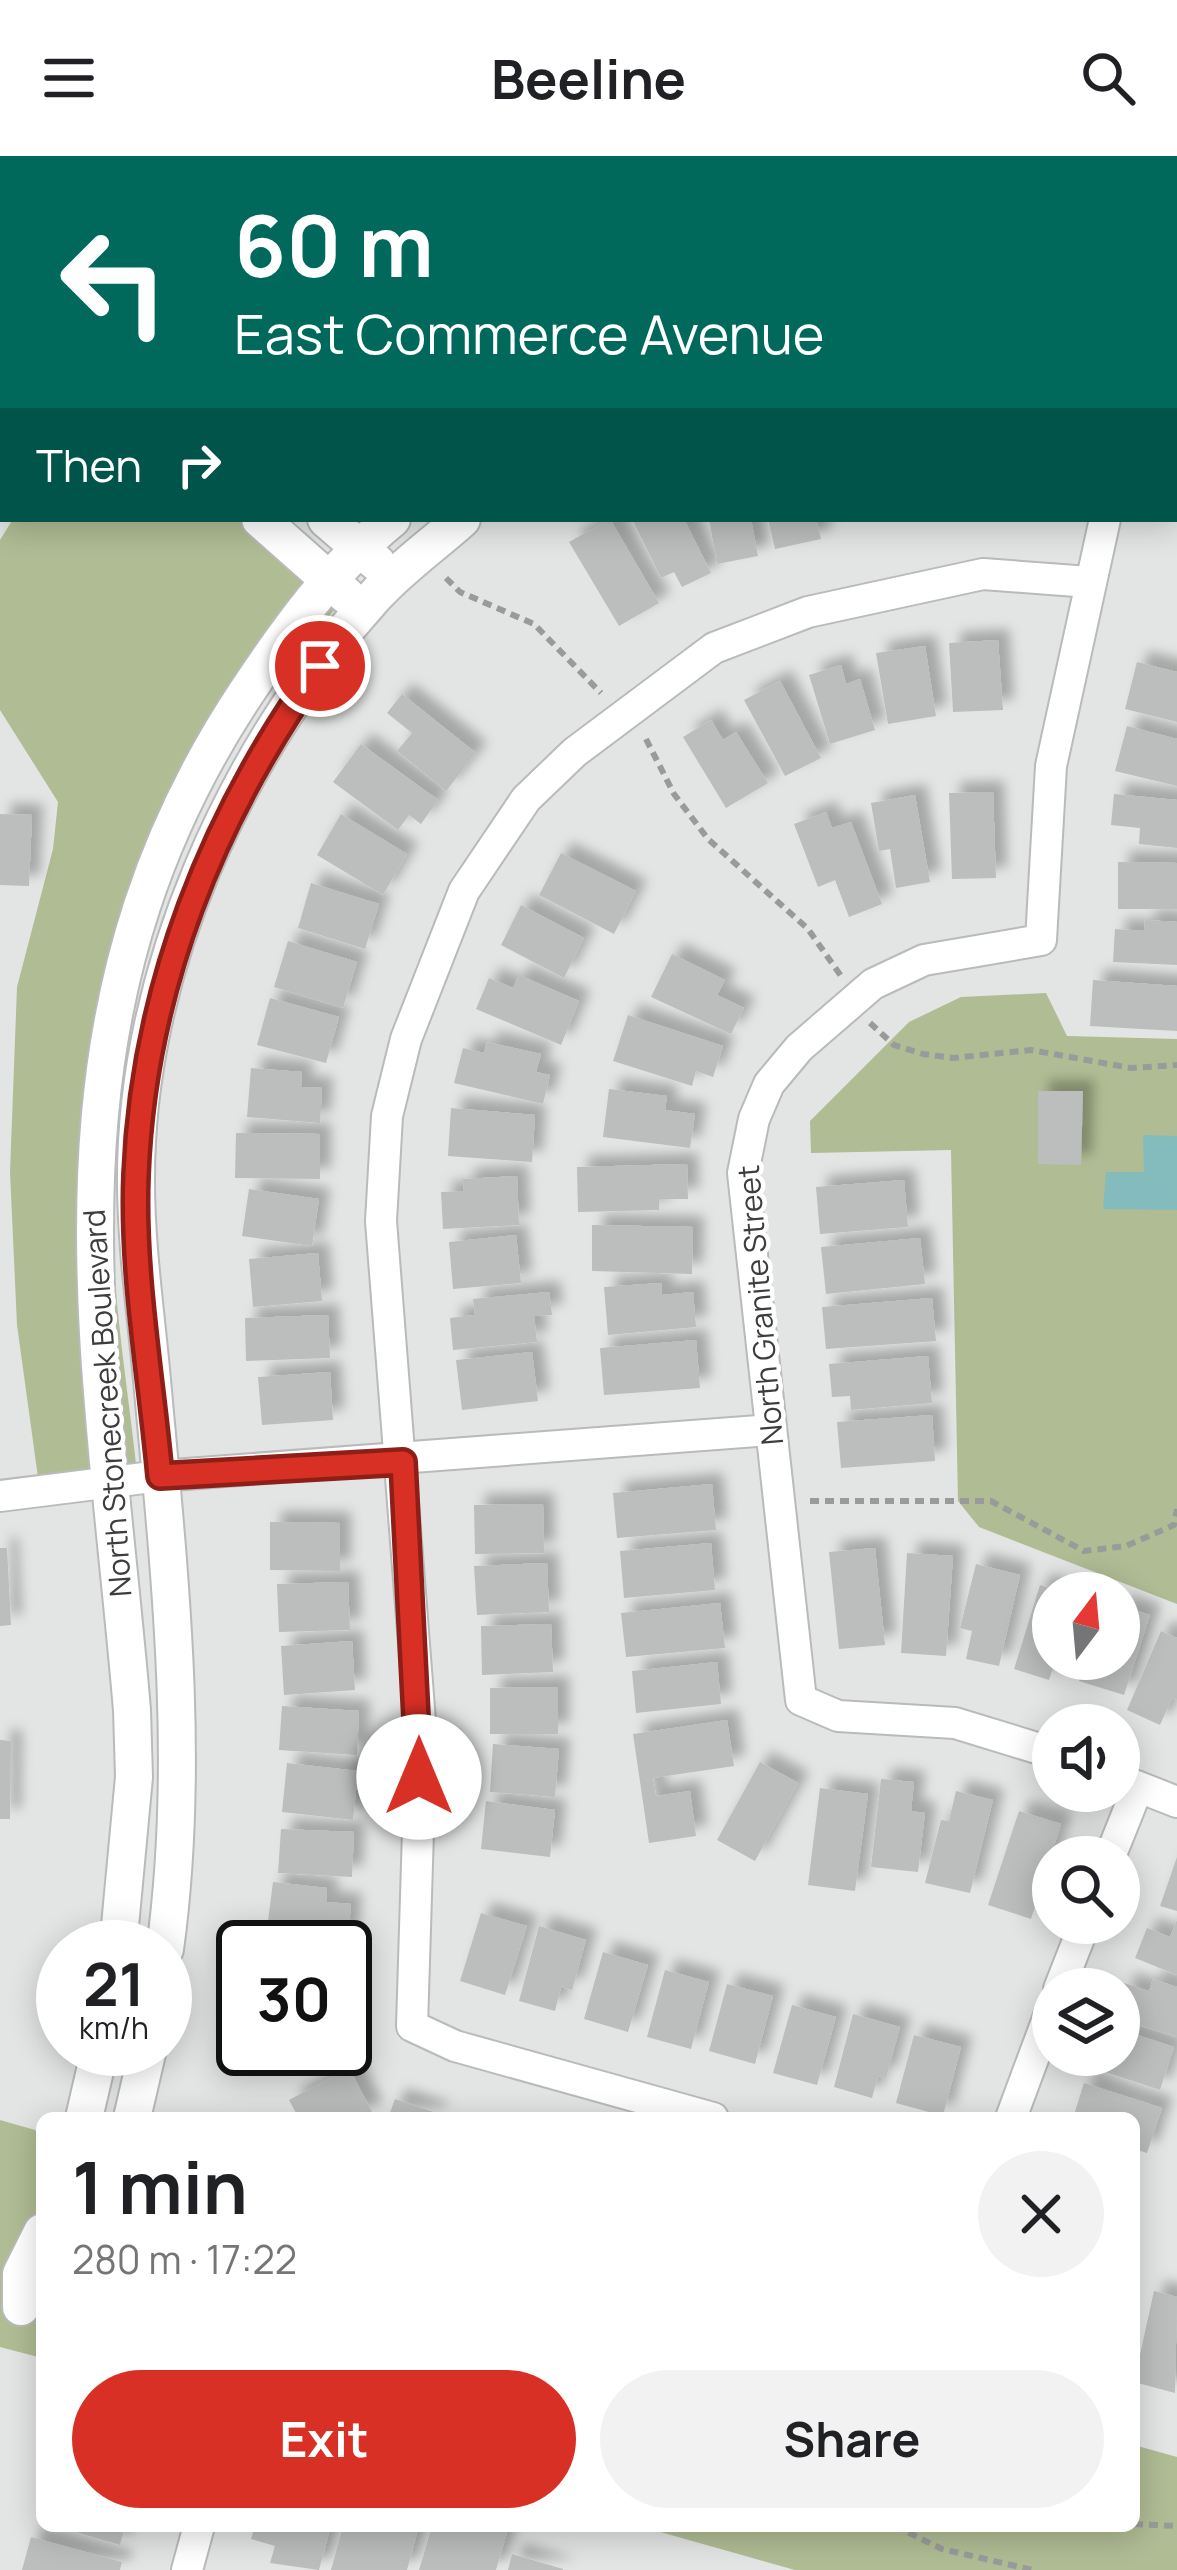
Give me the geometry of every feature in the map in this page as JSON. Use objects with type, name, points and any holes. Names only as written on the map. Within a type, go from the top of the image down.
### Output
[{"type":"street","points":[[266,522],[388,584]]},
{"type":"street","points":[[327,522],[345,564]]},
{"type":"street","name":"North Stonecreek Boulevard","points":[[121,1920],[134,1777],[93,1262],[94,1148],[126,950],[151,876],[213,742],[345,564],[389,522]]},
{"type":"street","name":"North Stonecreek Boulevard","points":[[167,1920],[179,1754],[136,1176],[160,1004],[198,885],[227,818],[283,718],[388,584],[459,522]]},
{"type":"street","name":"North Granite Street","points":[[1032,1747],[955,1723],[838,1716],[801,1700],[743,1173],[754,1119],[769,1084],[855,996],[923,960],[1041,940],[1052,766],[1104,522]]},
{"type":"street","points":[[692,2112],[455,2046],[412,2026],[421,1734],[381,1221],[387,1116],[406,1039],[464,891],[526,799],[630,709],[714,648],[808,612],[983,574],[1089,582]]},
{"type":"street","points":[[0,1496],[160,1476],[403,1462],[771,1430]]},
{"type":"street","points":[[1140,1788],[1177,1802]]},
{"type":"street","points":[[1013,2112],[1032,2062]]},
{"type":"street","points":[[85,2112],[94,2076]]},
{"type":"street","points":[[133,2112],[142,2076]]},
{"type":"street","points":[[21,2311],[21,2274],[36,2244]]},
{"type":"street","points":[[187,2570],[197,2532]]},
{"type":"path","points":[[388,584],[460,592],[534,624],[598,692],[630,709],[674,794],[708,839],[808,929],[873,1028],[894,1045],[953,1058],[1031,1050],[1131,1068],[1177,1065]]},
{"type":"path","points":[[778,1517],[815,1500],[991,1501],[1084,1552],[1126,1546],[1174,1525],[1176,1515]]},
{"type":"path","points":[[1140,2524],[1177,2526]]},
{"type":"path","points":[[908,2532],[942,2548],[1034,2570]]},
{"type":"green space","points":[[11,522],[261,522],[346,595],[266,695],[221,767],[166,887],[131,1013],[114,1144],[112,1210],[118,1312],[138,1483],[40,1492],[17,1325],[10,1172],[17,987],[53,849],[58,802],[0,710],[0,540]]},
{"type":"green space","points":[[1046,993],[1067,1036],[1177,1039],[1177,1604],[1140,1590],[1140,1572],[1095,1572],[979,1527],[958,1501],[951,1150],[811,1153],[810,1121],[909,1022],[961,997]]},
{"type":"green space","points":[[0,2120],[36,2130],[36,2356],[0,2347]]},
{"type":"green space","points":[[1140,2447],[1177,2457],[1177,2570],[795,2570],[660,2532],[1140,2532]]},
{"type":"water","points":[[1143,1135],[1177,1136],[1177,1210],[1103,1209],[1106,1172],[1144,1172]]},
{"type":"building","points":[[612,522],[659,603],[619,626],[569,542]]},
{"type":"building","points":[[633,522],[686,522],[711,573],[682,587],[674,572],[661,578]]},
{"type":"building","points":[[710,522],[752,522],[758,556],[717,564]]},
{"type":"building","points":[[769,522],[817,522],[821,539],[775,549]]},
{"type":"building","points":[[998,640],[1003,710],[953,712],[949,643]]},
{"type":"building","points":[[925,646],[936,716],[888,724],[876,653]]},
{"type":"building","points":[[1137,662],[1177,672],[1177,722],[1125,709]]},
{"type":"building","points":[[841,665],[846,684],[860,679],[875,730],[830,744],[809,675]]},
{"type":"building","points":[[780,681],[821,758],[785,776],[744,700]]},
{"type":"building","points":[[402,694],[476,753],[446,791],[397,751],[412,733],[387,713]]},
{"type":"building","points":[[711,720],[723,740],[736,732],[768,783],[726,808],[683,737]]},
{"type":"building","points":[[1127,726],[1177,739],[1177,786],[1115,771]]},
{"type":"building","points":[[361,744],[438,800],[421,824],[409,815],[398,830],[333,782]]},
{"type":"building","points":[[993,792],[996,878],[952,879],[949,793]]},
{"type":"building","points":[[1114,794],[1177,800],[1177,848],[1139,844],[1140,828],[1111,825]]},
{"type":"building","points":[[915,795],[930,882],[896,888],[890,849],[879,851],[871,803]]},
{"type":"building","points":[[826,812],[832,828],[851,822],[882,904],[849,917],[835,880],[818,887],[794,824]]},
{"type":"building","points":[[0,814],[32,815],[29,886],[0,885]]},
{"type":"building","points":[[341,814],[407,854],[383,895],[317,855]]},
{"type":"building","points":[[561,853],[636,891],[614,934],[539,895]]},
{"type":"building","points":[[1118,862],[1177,863],[1177,909],[1118,909]]},
{"type":"building","points":[[311,883],[379,904],[365,949],[298,928]]},
{"type":"building","points":[[521,905],[584,938],[564,978],[501,945]]},
{"type":"building","points":[[1145,920],[1177,922],[1177,965],[1113,962],[1115,929],[1144,931]]},
{"type":"building","points":[[288,941],[357,962],[343,1008],[274,987]]},
{"type":"building","points":[[672,954],[725,980],[717,995],[744,1008],[731,1034],[651,997]]},
{"type":"building","points":[[519,975],[579,1001],[561,1045],[476,1009],[489,978],[513,988]]},
{"type":"building","points":[[1093,980],[1177,986],[1177,1031],[1090,1026]]},
{"type":"building","points":[[270,998],[339,1017],[326,1063],[257,1045]]},
{"type":"building","points":[[628,1015],[723,1046],[713,1077],[696,1071],[692,1086],[613,1061]]},
{"type":"building","points":[[487,1042],[541,1054],[536,1072],[550,1075],[543,1104],[454,1083],[463,1048],[484,1053]]},
{"type":"building","points":[[251,1068],[302,1072],[301,1087],[322,1088],[320,1123],[247,1117]]},
{"type":"building","points":[[609,1089],[667,1096],[665,1110],[695,1114],[690,1148],[603,1137]]},
{"type":"building","points":[[1038,1091],[1083,1091],[1081,1165],[1038,1164]]},
{"type":"building","points":[[451,1108],[535,1115],[532,1162],[448,1156]]},
{"type":"building","points":[[236,1133],[320,1134],[320,1179],[235,1178]]},
{"type":"building","points":[[687,1164],[688,1199],[659,1199],[659,1210],[578,1212],[577,1167]]},
{"type":"building","points":[[517,1176],[519,1225],[443,1229],[441,1192],[464,1191],[463,1179]]},
{"type":"building","points":[[904,1180],[908,1227],[820,1234],[816,1187]]},
{"type":"building","points":[[249,1189],[319,1199],[312,1246],[242,1236]]},
{"type":"building","points":[[592,1225],[693,1227],[692,1274],[592,1271]]},
{"type":"building","points":[[516,1235],[521,1283],[453,1289],[449,1242]]},
{"type":"building","points":[[920,1238],[925,1284],[826,1294],[821,1247]]},
{"type":"building","points":[[318,1253],[322,1301],[253,1307],[249,1259]]},
{"type":"building","points":[[661,1283],[662,1295],[693,1292],[696,1327],[608,1335],[604,1287]]},
{"type":"building","points":[[549,1292],[552,1315],[534,1316],[537,1342],[453,1350],[450,1318],[475,1315],[473,1299]]},
{"type":"building","points":[[932,1298],[936,1341],[826,1349],[822,1307]]},
{"type":"building","points":[[328,1315],[330,1358],[246,1361],[245,1318]]},
{"type":"building","points":[[696,1340],[700,1388],[604,1395],[600,1348]]},
{"type":"building","points":[[532,1352],[538,1401],[462,1410],[456,1360]]},
{"type":"building","points":[[928,1356],[932,1403],[851,1410],[850,1396],[832,1397],[829,1364]]},
{"type":"building","points":[[330,1372],[333,1420],[262,1425],[258,1377]]},
{"type":"building","points":[[932,1415],[935,1461],[841,1468],[837,1422]]},
{"type":"building","points":[[712,1484],[716,1530],[617,1538],[613,1493]]},
{"type":"building","points":[[543,1504],[544,1553],[475,1554],[474,1505]]},
{"type":"building","points":[[270,1522],[340,1523],[340,1571],[270,1570]]},
{"type":"building","points":[[711,1543],[715,1590],[624,1598],[620,1551]]},
{"type":"building","points":[[0,1548],[7,1548],[11,1625],[0,1626]]},
{"type":"building","points":[[875,1548],[885,1645],[839,1649],[829,1552]]},
{"type":"building","points":[[907,1553],[953,1556],[946,1656],[901,1653]]},
{"type":"building","points":[[547,1563],[549,1612],[477,1615],[474,1566]]},
{"type":"building","points":[[976,1564],[1020,1575],[999,1666],[966,1659],[972,1631],[960,1628]]},
{"type":"building","points":[[348,1582],[350,1630],[279,1632],[277,1584]]},
{"type":"building","points":[[720,1603],[725,1648],[626,1657],[621,1613]]},
{"type":"building","points":[[1032,1611],[1032,1675],[1014,1669]]},
{"type":"building","points":[[1140,1612],[1150,1615],[1140,1646]]},
{"type":"building","points":[[551,1624],[553,1672],[482,1675],[481,1626]]},
{"type":"building","points":[[1161,1631],[1177,1638],[1177,1700],[1172,1698],[1160,1725],[1140,1716],[1140,1704],[1130,1704]]},
{"type":"building","points":[[352,1641],[355,1690],[284,1695],[281,1646]]},
{"type":"building","points":[[717,1662],[721,1704],[636,1713],[632,1671]]},
{"type":"building","points":[[1079,1680],[1129,1680],[1124,1695]]},
{"type":"building","points":[[558,1687],[558,1734],[490,1734],[490,1688]]},
{"type":"building","points":[[282,1706],[359,1711],[357,1755],[279,1750]]},
{"type":"building","points":[[727,1720],[734,1766],[653,1778],[656,1796],[690,1791],[696,1836],[649,1843],[633,1734]]},
{"type":"building","points":[[0,1740],[11,1741],[10,1819],[0,1819]]},
{"type":"building","points":[[493,1744],[559,1749],[555,1797],[490,1792]]},
{"type":"building","points":[[760,1762],[798,1783],[755,1861],[717,1840]]},
{"type":"building","points":[[287,1763],[358,1771],[353,1820],[282,1812]]},
{"type":"building","points":[[881,1779],[914,1782],[911,1811],[925,1813],[918,1872],[871,1867]]},
{"type":"building","points":[[820,1788],[868,1794],[855,1891],[808,1885]]},
{"type":"building","points":[[956,1791],[993,1800],[970,1893],[925,1883],[941,1820],[949,1821]]},
{"type":"building","points":[[486,1801],[555,1810],[550,1857],[481,1849]]},
{"type":"building","points":[[1019,1811],[1061,1824],[1057,1836],[1032,1836],[1031,1919],[988,1905]]},
{"type":"building","points":[[281,1829],[354,1832],[352,1877],[278,1873]]},
{"type":"building","points":[[1177,1857],[1177,1911],[1160,1906]]},
{"type":"building","points":[[273,1882],[327,1888],[326,1902],[351,1904],[350,1920],[268,1920]]},
{"type":"building","points":[[481,1913],[527,1926],[505,1995],[460,1981]]},
{"type":"building","points":[[1177,1920],[1177,1975],[1135,1958],[1147,1928],[1170,1937]]},
{"type":"building","points":[[539,1926],[586,1940],[572,1990],[561,1987],[555,2011],[519,2001]]},
{"type":"building","points":[[603,1952],[648,1965],[628,2032],[584,2019]]},
{"type":"building","points":[[665,1970],[709,1982],[691,2049],[647,2037]]},
{"type":"building","points":[[1153,1979],[1177,1987],[1177,2037],[1140,2026],[1140,1988],[1149,1991]]},
{"type":"building","points":[[727,1984],[773,1996],[755,2064],[709,2051]]},
{"type":"building","points":[[792,2005],[836,2017],[817,2085],[773,2073]]},
{"type":"building","points":[[853,2014],[900,2027],[886,2078],[878,2076],[872,2098],[834,2087]]},
{"type":"building","points":[[914,2035],[961,2047],[944,2112],[896,2103]]},
{"type":"building","points":[[1140,2036],[1174,2047],[1160,2090],[1117,2076],[1140,2076]]},
{"type":"building","points":[[334,2076],[353,2076],[372,2112],[295,2112],[289,2100]]},
{"type":"building","points":[[1084,2083],[1162,2108],[1147,2153],[1140,2151],[1140,2112],[1075,2112]]},
{"type":"building","points":[[395,2099],[434,2112],[390,2112]]},
{"type":"building","points":[[1154,2291],[1177,2297],[1175,2393],[1140,2384],[1140,2355]]},
{"type":"building","points":[[76,2532],[123,2532],[120,2545]]},
{"type":"building","points":[[253,2532],[329,2532],[319,2570],[270,2563],[275,2546],[251,2539]]},
{"type":"building","points":[[341,2532],[417,2532],[407,2570],[331,2570]]},
{"type":"building","points":[[430,2532],[507,2532],[496,2570],[419,2570]]},
{"type":"building","points":[[31,2537],[122,2562],[120,2570],[22,2570]]},
{"type":"building","points":[[512,2554],[563,2569],[563,2570],[508,2570]]},
{"type":"route","points":[[320,666],[283,718],[227,818],[178,939],[148,1065],[136,1176],[138,1232],[160,1476],[403,1462],[421,1734],[419,1777]]}]
